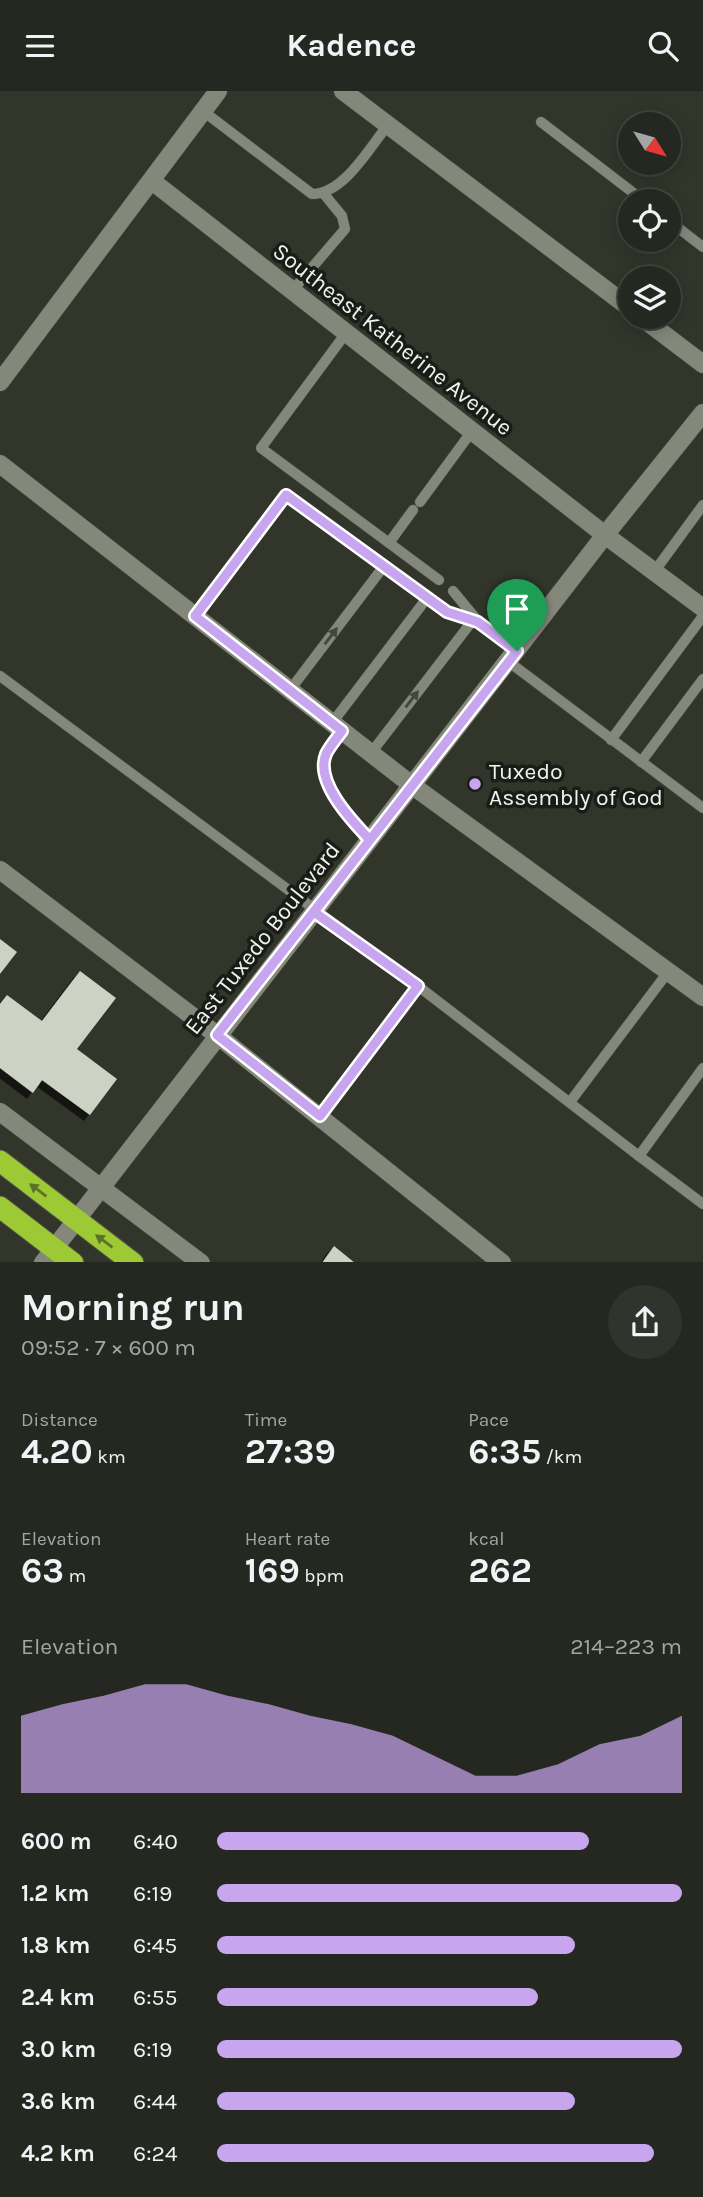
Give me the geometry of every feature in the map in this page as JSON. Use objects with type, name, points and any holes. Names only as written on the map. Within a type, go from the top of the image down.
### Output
[{"type":"highway","points":[[0,1161],[133,1262]]},
{"type":"highway","points":[[0,1207],[48,1255],[73,1262]]},
{"type":"street","points":[[0,382],[218,91]]},
{"type":"street","points":[[343,91],[618,299]]},
{"type":"street","name":"Southeast Katherine Avenue","points":[[152,181],[605,535],[703,607]]},
{"type":"street","points":[[657,329],[703,364]]},
{"type":"street","name":"East Tuxedo Boulevard","points":[[48,1255],[605,535],[703,413]]},
{"type":"street","points":[[0,464],[413,786],[703,997]]},
{"type":"street","points":[[1,873],[217,1035],[502,1262]]},
{"type":"street","points":[[0,1112],[201,1262]]},
{"type":"lane","points":[[203,111],[312,194],[324,194],[339,184],[388,125]]},
{"type":"lane","points":[[541,122],[628,189]]},
{"type":"lane","points":[[292,291],[345,229],[342,216],[324,194]]},
{"type":"lane","points":[[681,230],[703,247]]},
{"type":"lane","points":[[346,333],[261,448],[439,580]]},
{"type":"lane","points":[[388,543],[472,431]]},
{"type":"lane","points":[[195,616],[286,495],[447,612],[476,621]]},
{"type":"lane","points":[[654,572],[703,505]]},
{"type":"lane","points":[[290,690],[384,566]]},
{"type":"lane","points":[[453,591],[476,621],[513,657],[611,740],[703,808]]},
{"type":"lane","points":[[370,840],[340,809],[325,772],[325,756],[337,727],[427,597]]},
{"type":"lane","points":[[611,740],[703,616]]},
{"type":"lane","points":[[370,753],[476,621]]},
{"type":"lane","points":[[0,676],[314,912],[418,986],[703,1204]]},
{"type":"lane","points":[[641,762],[703,679]]},
{"type":"lane","points":[[570,1102],[668,972]]},
{"type":"lane","points":[[320,1116],[418,986]]},
{"type":"lane","points":[[639,1157],[703,1068]]},
{"type":"building","points":[[0,939],[17,952],[0,974]]},
{"type":"building","points":[[80,971],[116,998],[77,1049],[117,1079],[90,1115],[42,1080],[33,1093],[0,1068],[0,1004],[7,995],[42,1021]]},
{"type":"building","points":[[334,1246],[354,1262],[323,1262]]},
{"type":"place","name":"Tuxedo Assembly of God","points":[[475,784]]},
{"type":"route","points":[[286,495],[447,612],[478,622],[517,651],[413,786],[314,912],[418,986],[320,1116],[217,1035],[370,840],[340,809],[325,772],[325,756],[342,731],[195,616],[286,495]]}]
